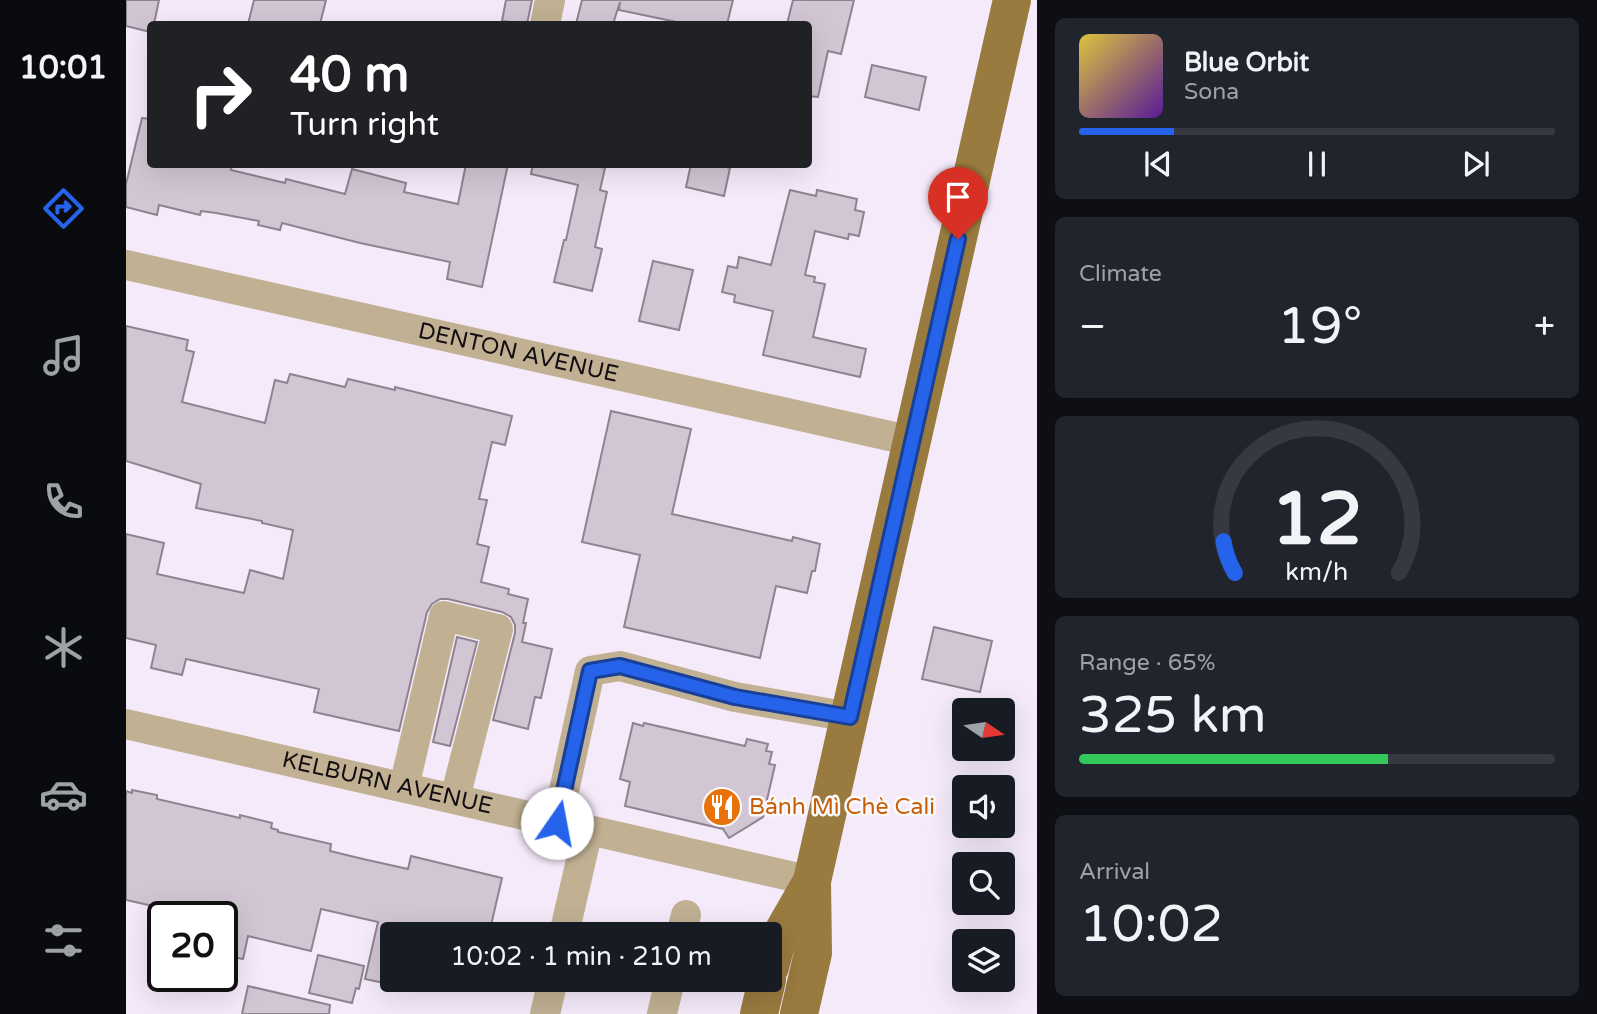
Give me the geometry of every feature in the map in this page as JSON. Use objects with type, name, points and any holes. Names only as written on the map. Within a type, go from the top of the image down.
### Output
[{"type":"main road","points":[[799,1014],[813,953],[812,881],[1012,0]]},
{"type":"main road","points":[[782,934],[812,881]]},
{"type":"main road","points":[[759,1014],[764,992]]},
{"type":"street","points":[[546,21],[550,0]]},
{"type":"street","name":"DENTON AVENUE","points":[[126,264],[912,441]]},
{"type":"street","points":[[404,787],[444,616],[498,629],[455,798]]},
{"type":"street","points":[[557,823],[590,671],[620,666],[735,697],[850,717]]},
{"type":"street","name":"KELBURN AVENUE","points":[[126,724],[812,881]]},
{"type":"street","points":[[567,922],[588,830]]},
{"type":"street","points":[[545,1014],[550,992]]},
{"type":"street","points":[[662,1014],[667,992]]},
{"type":"building","points":[[126,0],[159,0],[155,21],[147,21],[147,31],[126,26]]},
{"type":"building","points":[[254,0],[326,0],[321,21],[249,21]]},
{"type":"building","points":[[506,0],[532,0],[528,21],[502,21]]},
{"type":"building","points":[[582,0],[733,0],[728,21],[672,21],[619,10],[620,2],[614,21],[577,21]]},
{"type":"building","points":[[793,0],[854,0],[841,54],[828,51],[818,97],[812,96],[812,21],[788,21]]},
{"type":"building","points":[[872,65],[926,77],[919,110],[865,97]]},
{"type":"building","points":[[142,118],[147,119],[147,168],[231,168],[285,183],[286,179],[345,194],[352,169],[406,183],[404,192],[458,204],[465,168],[507,168],[482,287],[447,279],[450,262],[282,223],[280,230],[258,225],[259,221],[216,213],[201,211],[200,215],[159,205],[157,215],[126,207],[126,184]]},
{"type":"building","points":[[532,168],[605,168],[600,190],[607,192],[595,247],[602,249],[592,291],[554,282],[578,185],[531,174]]},
{"type":"building","points":[[690,168],[730,168],[724,196],[686,187]]},
{"type":"building","points":[[790,190],[816,196],[817,190],[857,199],[855,210],[864,212],[859,236],[849,234],[848,239],[815,231],[805,275],[815,277],[814,282],[825,284],[813,337],[866,349],[860,377],[763,355],[773,311],[734,302],[735,295],[722,292],[728,266],[737,268],[739,257],[771,265]]},
{"type":"building","points":[[653,261],[693,270],[679,330],[639,321]]},
{"type":"building","points":[[126,326],[188,340],[186,350],[194,352],[182,402],[265,423],[275,380],[287,383],[290,374],[345,387],[348,379],[395,390],[395,387],[512,416],[505,445],[492,442],[479,499],[487,500],[477,544],[489,547],[481,582],[509,589],[508,594],[528,599],[522,642],[552,649],[541,698],[535,697],[528,729],[493,720],[515,633],[511,617],[502,612],[448,599],[440,599],[432,604],[427,612],[399,731],[314,712],[319,689],[186,659],[182,675],[151,668],[156,645],[126,638],[126,534],[164,543],[157,574],[244,593],[250,570],[283,579],[293,530],[196,508],[201,484],[126,461]]},
{"type":"building","points":[[611,411],[691,429],[672,514],[792,541],[793,537],[820,544],[807,593],[776,586],[760,658],[624,627],[640,555],[582,542]]},
{"type":"building","points":[[934,627],[992,641],[980,692],[922,679]]},
{"type":"building","points":[[457,637],[477,642],[450,746],[433,742]]},
{"type":"building","points":[[633,723],[643,726],[644,723],[745,746],[747,739],[768,744],[766,751],[772,752],[769,764],[775,765],[763,817],[729,838],[723,829],[625,806],[630,782],[620,779]]},
{"type":"building","points":[[132,790],[157,795],[157,799],[272,823],[271,828],[278,832],[331,844],[330,851],[363,859],[408,869],[411,856],[502,878],[492,922],[380,922],[380,982],[365,979],[378,922],[321,909],[311,951],[248,936],[243,959],[238,958],[238,901],[147,901],[147,905],[126,900],[126,791],[132,793]]},
{"type":"building","points":[[318,955],[364,966],[359,989],[356,988],[352,1003],[309,993]]},
{"type":"building","points":[[248,986],[330,1005],[329,1014],[242,1014]]},
{"type":"place","name":"Bánh Mì Chè Cali","points":[[722,807]]},
{"type":"route","points":[[557,823],[590,671],[620,666],[735,697],[850,717],[958,239]]}]
